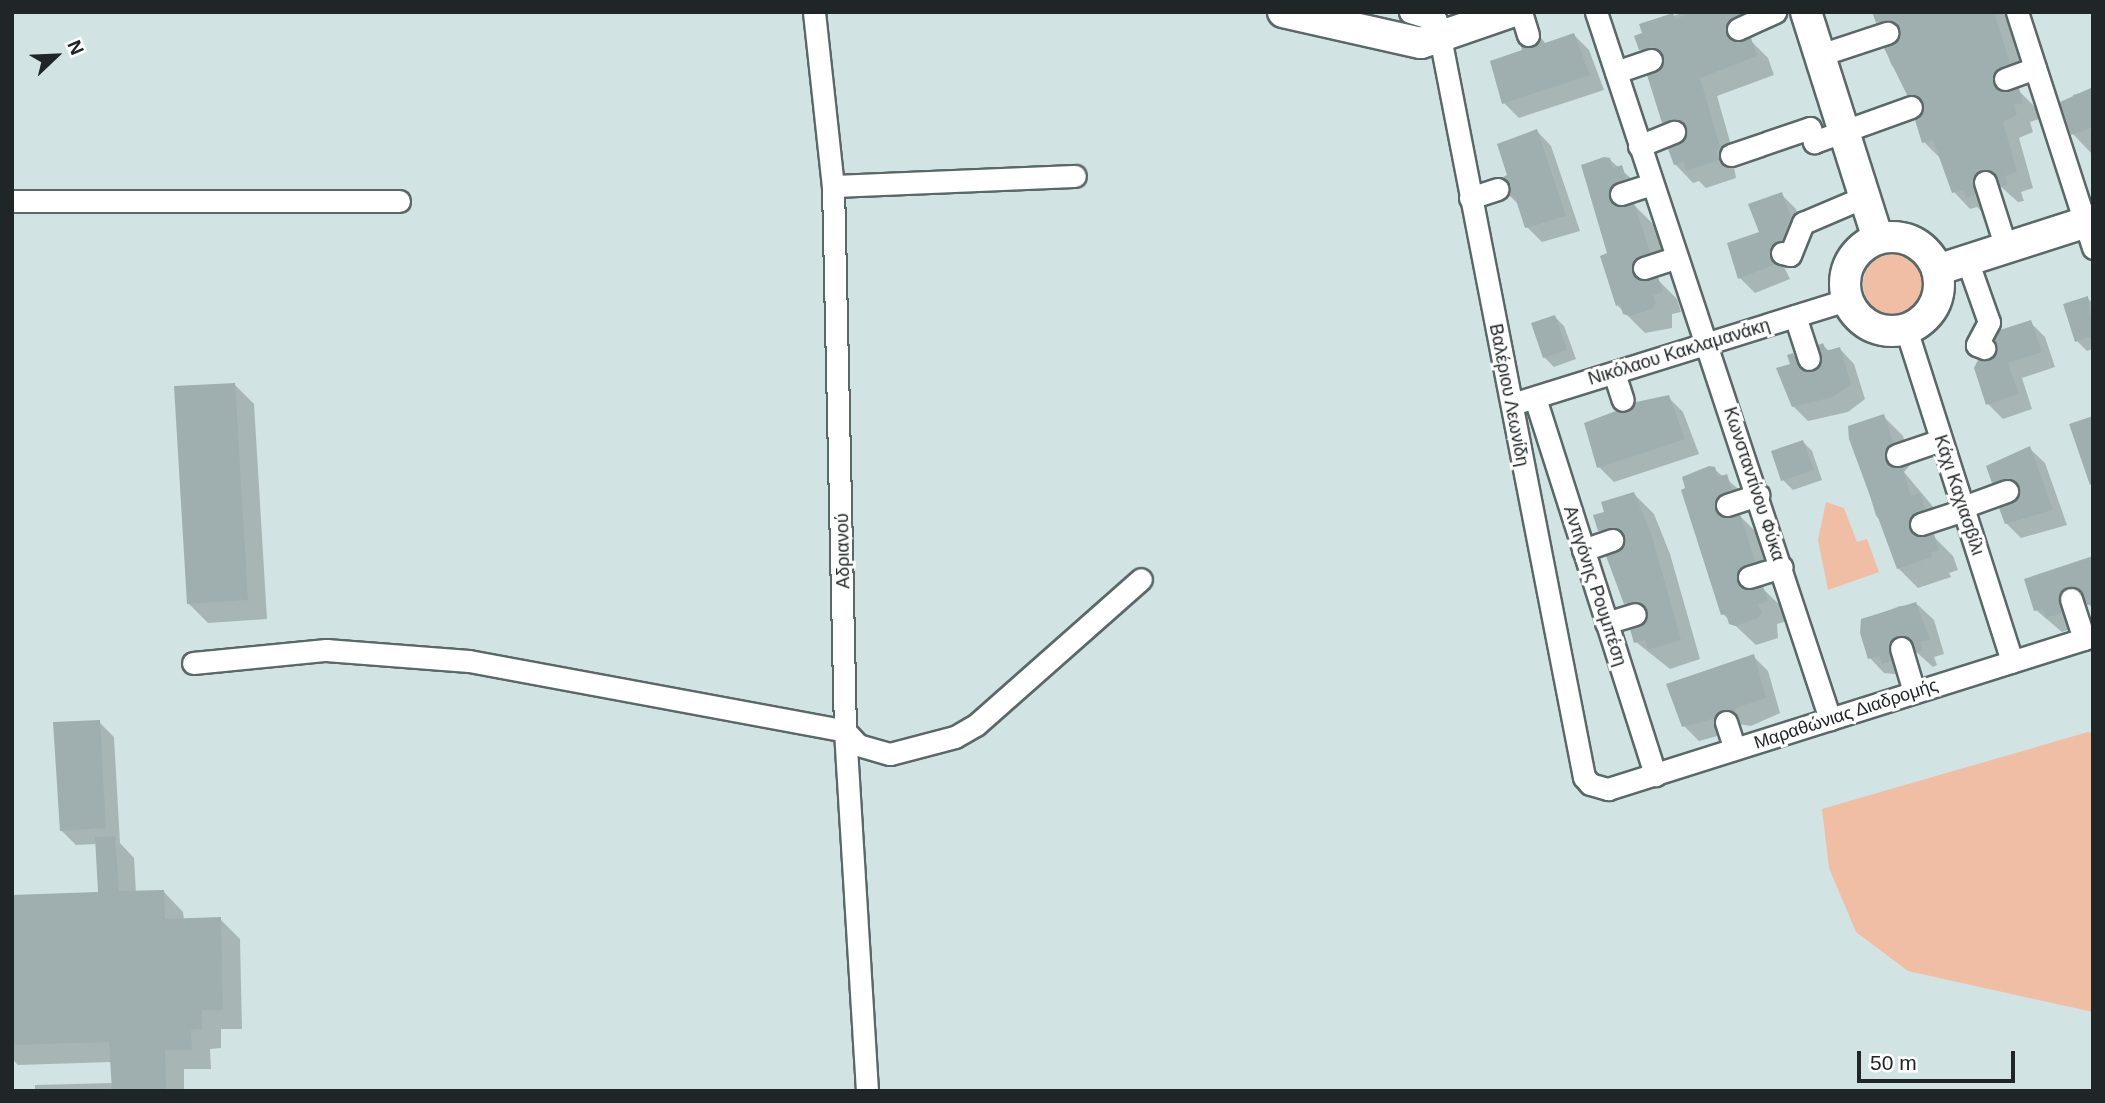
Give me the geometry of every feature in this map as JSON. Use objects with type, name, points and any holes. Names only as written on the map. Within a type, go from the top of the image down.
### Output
[{"type":"street","name":"Αδριανού","points":[[814,12],[834,186],[845,731],[867,1091]]},
{"type":"street","points":[[1283,12],[1421,43],[1510,12]]},
{"type":"street","points":[[1410,12],[1436,20],[1440,37]]},
{"type":"street","points":[[1521,12],[1528,36]]},
{"type":"street","name":"Κωνσταντίνου Φύκα","points":[[1597,12],[1703,345],[1716,384],[1726,395],[1830,719]]},
{"type":"street","points":[[1738,29],[1775,12]]},
{"type":"street","points":[[1806,12],[1878,239]]},
{"type":"street","points":[[1937,270],[2006,248],[2090,231],[2017,12]]},
{"type":"street","points":[[1819,55],[1887,33]]},
{"type":"street","name":"Βαλέριου Λεωνίδη","points":[[1440,37],[1584,777],[1599,789]]},
{"type":"street","points":[[1616,72],[1651,60]]},
{"type":"street","points":[[2005,79],[2035,68]]},
{"type":"street","points":[[1731,155],[1810,128],[1814,142],[1911,107]]},
{"type":"street","points":[[1639,146],[1674,132]]},
{"type":"street","points":[[834,186],[1075,176]]},
{"type":"street","points":[[1985,182],[2006,248]]},
{"type":"street","points":[[1621,194],[1651,184]]},
{"type":"street","points":[[1470,198],[1497,189]]},
{"type":"street","points":[[1783,253],[1790,255],[1803,223],[1864,197]]},
{"type":"street","points":[[12,201],[399,201]]},
{"type":"street","points":[[1878,239],[1907,239],[1930,256],[1937,270],[1937,299],[1930,312],[1906,329],[1871,326],[1847,300],[1844,285],[1853,256],[1878,239]]},
{"type":"street","points":[[1644,268],[1675,258]]},
{"type":"street","points":[[1967,260],[1989,322],[1977,345],[1984,348]]},
{"type":"street","name":"Νικόλαου Κακλαμανάκη","points":[[1510,404],[1847,300]]},
{"type":"street","points":[[1795,316],[1809,359]]},
{"type":"street","name":"Κάχι Καχιασβίλι","points":[[1906,329],[2012,661]]},
{"type":"street","points":[[1614,373],[1623,400]]},
{"type":"street","name":"Αντιγόνης Ρουμπέση","points":[[1535,398],[1655,775]]},
{"type":"street","points":[[1897,455],[1941,440]]},
{"type":"street","points":[[1921,524],[2007,491]]},
{"type":"street","points":[[1727,505],[1758,495]]},
{"type":"street","points":[[1583,550],[1612,540]]},
{"type":"street","points":[[1749,577],[1781,567]]},
{"type":"street","points":[[193,663],[286,651],[373,651],[469,661],[845,731],[858,745],[890,754],[955,737],[1006,701],[1141,579]]},
{"type":"street","points":[[2071,599],[2088,637]]},
{"type":"street","points":[[1606,623],[1635,614]]},
{"type":"street","name":"Μαραθώνιας Διαδρομής","points":[[1599,789],[1655,775],[2088,637]]},
{"type":"street","points":[[1901,648],[1914,692]]},
{"type":"street","points":[[1726,722],[1735,749]]},
{"type":"shaded area","points":[[1893,254],[1910,259],[1918,267],[1923,284],[1918,301],[1910,309],[1893,314],[1876,309],[1868,301],[1863,284],[1868,267],[1876,259]]},
{"type":"shaded area","points":[[1826,502],[1844,508],[1857,542],[1867,539],[1879,572],[1828,590],[1818,540]]},
{"type":"shaded area","points":[[2088,732],[2093,733],[2093,1012],[1908,971],[1856,932],[1829,868],[1822,809]]},
{"type":"building","points":[[1694,12],[1743,12],[1728,21],[1726,34],[1736,42],[1751,38],[1757,56],[1700,78],[1720,147],[1716,149],[1719,160],[1686,171],[1684,162],[1674,165],[1668,149],[1684,141],[1686,127],[1677,119],[1662,123],[1647,75],[1661,68],[1663,55],[1654,47],[1639,50],[1634,36],[1642,33],[1639,24],[1673,13],[1675,19]]},
{"type":"building","points":[[1872,12],[1994,12],[2010,63],[1995,70],[1993,83],[2002,92],[2019,88],[2023,103],[2014,105],[2017,115],[2003,122],[2017,172],[2005,176],[2008,184],[2000,187],[1993,172],[1982,169],[1972,179],[1975,195],[1966,198],[1963,190],[1952,193],[1933,140],[1922,143],[1915,120],[1924,110],[1923,102],[1907,95],[1884,48],[1897,41],[1899,28],[1890,20],[1876,23]]},
{"type":"building","points":[[1574,33],[1590,75],[1502,104],[1490,61],[1522,50],[1521,46],[1532,47],[1541,38],[1545,43]]},
{"type":"building","points":[[2093,87],[2093,127],[2071,135],[2060,102]]},
{"type":"building","points":[[1537,129],[1566,216],[1525,228],[1515,197],[1509,196],[1511,186],[1503,177],[1507,175],[1497,144]]},
{"type":"building","points":[[1604,157],[1610,158],[1613,168],[1622,165],[1626,178],[1611,186],[1609,199],[1619,207],[1634,203],[1650,252],[1634,260],[1632,273],[1642,281],[1658,277],[1663,292],[1653,295],[1656,304],[1652,309],[1630,316],[1623,314],[1620,304],[1616,306],[1600,256],[1607,253],[1581,165]]},
{"type":"building","points":[[1782,192],[1791,218],[1782,240],[1770,249],[1776,264],[1738,279],[1727,243],[1759,232],[1748,204]]},
{"type":"building","points":[[2088,296],[2093,336],[2075,342],[2063,304]]},
{"type":"building","points":[[1555,315],[1567,350],[1543,358],[1531,323]]},
{"type":"building","points":[[2031,320],[2042,352],[2008,363],[2019,394],[1986,405],[1974,368],[1978,360],[1986,361],[1996,354],[1994,340],[2000,330]]},
{"type":"building","points":[[1823,343],[1826,351],[1840,347],[1851,384],[1833,397],[1792,407],[1776,368],[1790,364],[1787,355],[1793,353],[1801,369],[1814,371],[1822,362],[1818,345]]},
{"type":"building","points":[[235,383],[248,600],[187,604],[174,386]]},
{"type":"building","points":[[1669,395],[1685,439],[1597,468],[1584,423],[1616,411],[1628,412],[1636,402]]},
{"type":"building","points":[[1884,414],[1893,442],[1884,452],[1885,460],[1902,467],[1911,496],[1920,493],[1925,509],[1911,516],[1909,529],[1919,537],[1934,534],[1939,550],[1931,553],[1932,557],[1897,569],[1849,439],[1848,426]]},
{"type":"building","points":[[2093,416],[2093,484],[2090,485],[2069,424]]},
{"type":"building","points":[[1803,440],[1814,470],[1781,481],[1771,451]]},
{"type":"building","points":[[2030,446],[2053,510],[2005,524],[1999,508],[2017,500],[2019,487],[2009,478],[1992,483],[1986,466]]},
{"type":"building","points":[[1709,466],[1715,467],[1718,477],[1727,474],[1732,489],[1717,497],[1715,510],[1725,518],[1740,514],[1755,561],[1740,568],[1737,582],[1747,590],[1763,586],[1768,601],[1758,604],[1762,613],[1758,618],[1735,626],[1729,624],[1726,614],[1721,615],[1681,490],[1685,488],[1682,477]]},
{"type":"building","points":[[1634,492],[1651,533],[1681,640],[1648,650],[1645,640],[1634,643],[1630,629],[1645,622],[1647,609],[1639,601],[1624,604],[1606,556],[1622,548],[1624,535],[1614,527],[1598,531],[1593,515],[1604,512],[1601,502]]},
{"type":"building","points":[[2093,556],[2093,603],[2087,605],[2080,590],[2068,586],[2058,596],[2062,613],[2046,618],[2043,609],[2034,611],[2024,579]]},
{"type":"building","points":[[1916,602],[1930,639],[1920,642],[1923,650],[1916,653],[1910,639],[1898,635],[1888,644],[1891,661],[1882,664],[1879,656],[1868,659],[1860,633],[1861,619]]},
{"type":"building","points":[[1754,654],[1766,698],[1736,708],[1735,713],[1723,709],[1713,719],[1682,727],[1666,684]]},
{"type":"building","points":[[100,720],[106,828],[60,831],[53,722]]},
{"type":"building","points":[[115,836],[119,891],[164,890],[165,919],[221,917],[223,1010],[202,1010],[202,1029],[191,1030],[192,1050],[165,1050],[166,1091],[112,1091],[109,1042],[12,1045],[12,895],[98,892],[95,837]]}]
